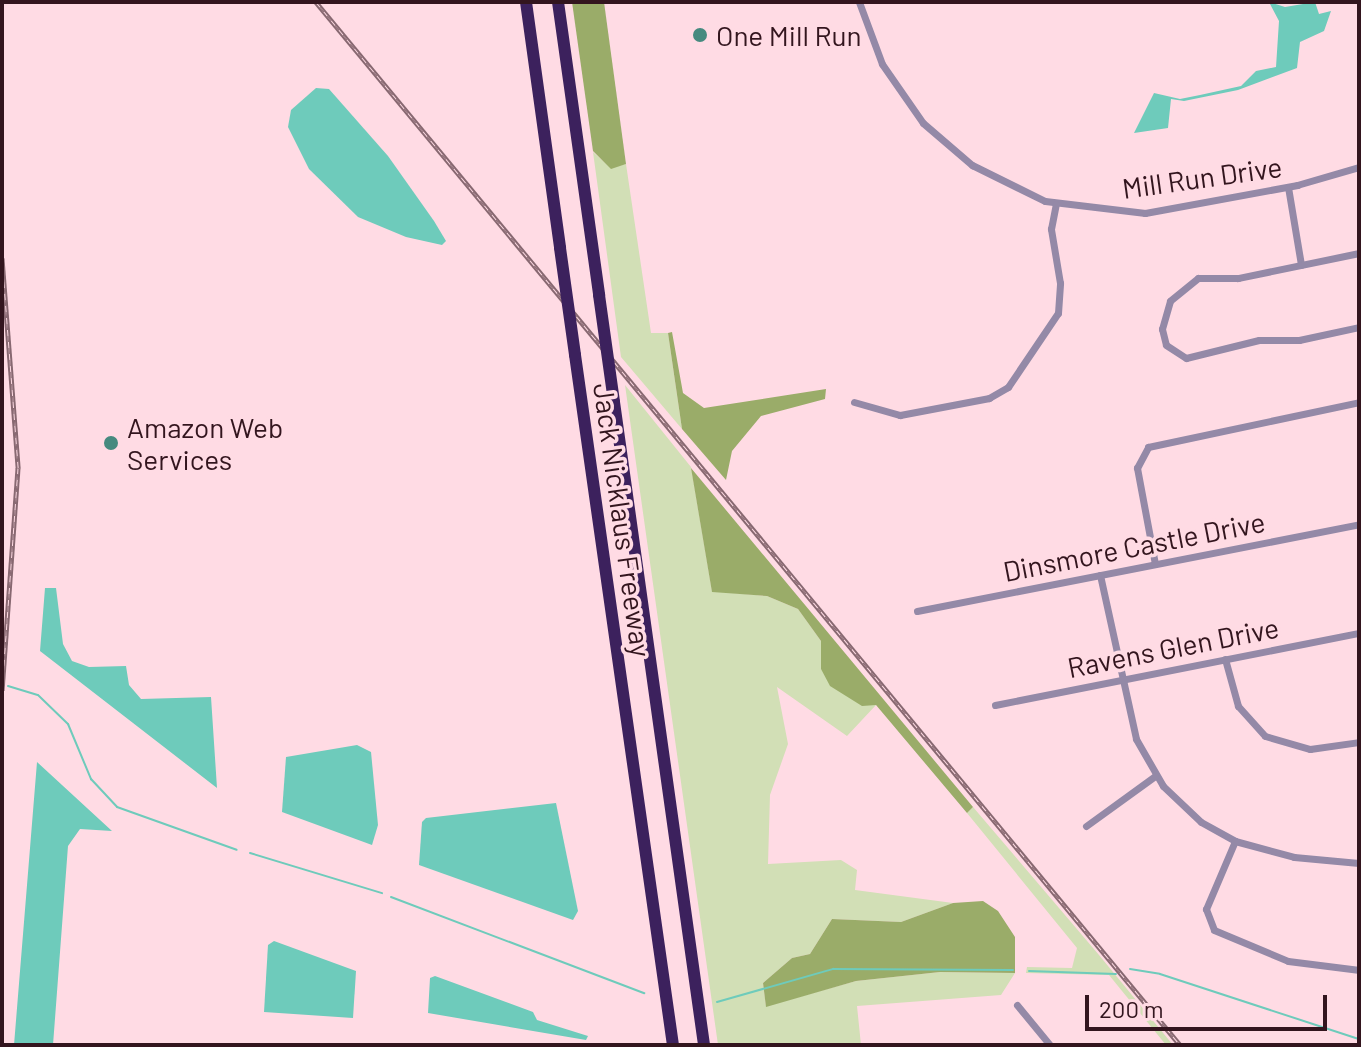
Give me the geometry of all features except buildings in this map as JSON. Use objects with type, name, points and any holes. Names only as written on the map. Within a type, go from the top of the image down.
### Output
[{"type":"highway","name":"Jack Nicklaus Freeway","points":[[526,2],[673,1045]]},
{"type":"highway","name":"Jack Nicklaus Freeway","points":[[558,2],[704,1045]]},
{"type":"street","name":"Mill Run Drive","points":[[859,2],[890,79],[937,137],[994,178],[1056,204],[1145,213],[1288,187],[1359,167]]},
{"type":"street","points":[[1288,187],[1301,265]]},
{"type":"street","points":[[854,402],[900,415],[989,398],[1008,387],[1058,313],[1060,283],[1051,229],[1056,204]]},
{"type":"street","points":[[1359,253],[1238,278],[1198,278],[1170,301],[1162,329],[1166,345],[1186,358],[1259,340],[1299,340],[1359,327]]},
{"type":"street","points":[[1155,564],[1137,468],[1148,447],[1359,402]]},
{"type":"street","name":"Dinsmore Castle Drive","points":[[917,611],[1359,524]]},
{"type":"street","points":[[1100,575],[1120,680],[1136,739],[1155,776],[1201,822],[1235,841],[1294,857],[1359,863]]},
{"type":"street","name":"Ravens Glen Drive","points":[[995,705],[1359,633]]},
{"type":"street","points":[[1225,659],[1238,706],[1265,736],[1310,749],[1359,742]]},
{"type":"street","points":[[1086,826],[1155,776]]},
{"type":"street","points":[[1235,841],[1206,909],[1214,930],[1288,961],[1359,970]]},
{"type":"street","points":[[1017,1005],[1050,1045]]},
{"type":"shaded area","points":[[572,2],[604,2],[626,164],[611,169],[593,151]]},
{"type":"shaded area","points":[[1269,2],[1285,7],[1315,2],[1319,14],[1331,11],[1324,31],[1300,42],[1297,68],[1238,90],[1184,101],[1171,99],[1168,128],[1134,133],[1154,93],[1180,99],[1200,95],[1241,86],[1256,71],[1276,67],[1279,21]]},
{"type":"shaded area","points":[[316,88],[329,89],[388,156],[434,221],[446,241],[442,245],[406,237],[358,217],[309,169],[288,127],[291,110]]},
{"type":"shaded area","points":[[593,152],[611,168],[626,164],[651,333],[668,333],[682,429],[621,357]]},
{"type":"shaded area","points":[[672,332],[683,393],[704,408],[826,389],[825,399],[761,416],[732,451],[726,480],[682,429],[668,333]]},
{"type":"shaded area","points":[[625,385],[691,467],[712,591],[767,596],[798,609],[821,641],[821,669],[876,705],[847,736],[777,687],[788,744],[770,795],[768,864],[841,860],[857,870],[855,890],[953,903],[901,922],[832,919],[810,954],[792,958],[763,983],[766,1006],[856,981],[940,972],[1015,973],[1001,995],[857,1006],[861,1045],[718,1045]]},
{"type":"shaded area","points":[[691,468],[973,807],[967,813],[876,705],[862,706],[830,686],[821,669],[821,641],[798,609],[767,596],[712,592]]},
{"type":"shaded area","points":[[45,588],[56,588],[63,644],[72,661],[89,667],[126,666],[129,685],[141,699],[211,697],[217,788],[40,651]]},
{"type":"shaded area","points":[[357,745],[371,752],[378,825],[372,845],[282,812],[286,757]]},
{"type":"shaded area","points":[[37,762],[112,831],[80,829],[68,846],[53,1045],[14,1045]]},
{"type":"shaded area","points":[[556,803],[578,911],[573,920],[419,865],[422,822],[426,818]]},
{"type":"shaded area","points":[[973,807],[1173,1045],[1166,1045],[1109,975],[1026,973],[1027,967],[1072,968],[1077,948],[967,813]]},
{"type":"shaded area","points":[[983,901],[998,911],[1015,937],[1015,973],[940,972],[856,981],[766,1007],[763,983],[792,958],[810,954],[832,919],[901,922],[953,903]]},
{"type":"shaded area","points":[[274,941],[356,971],[353,1018],[264,1012],[268,945]]},
{"type":"shaded area","points":[[435,976],[533,1012],[537,1020],[588,1036],[586,1040],[428,1013],[430,978]]},
{"type":"waterway","points":[[8,686],[38,695],[68,724],[91,779],[117,807],[237,850]]},
{"type":"waterway","points":[[250,853],[382,893]]},
{"type":"waterway","points":[[391,897],[644,993]]},
{"type":"waterway","points":[[717,1002],[833,969],[1013,970]]},
{"type":"waterway","points":[[1130,969],[1160,974],[1359,1039]]},
{"type":"waterway","points":[[1029,971],[1116,974]]},
{"type":"railway","points":[[316,2],[1180,1045]]},
{"type":"railway","points":[[2,258],[18,468],[2,690]]},
{"type":"place","name":"One Mill Run","points":[[700,35]]},
{"type":"place","name":"Amazon Web Services","points":[[111,443]]}]
